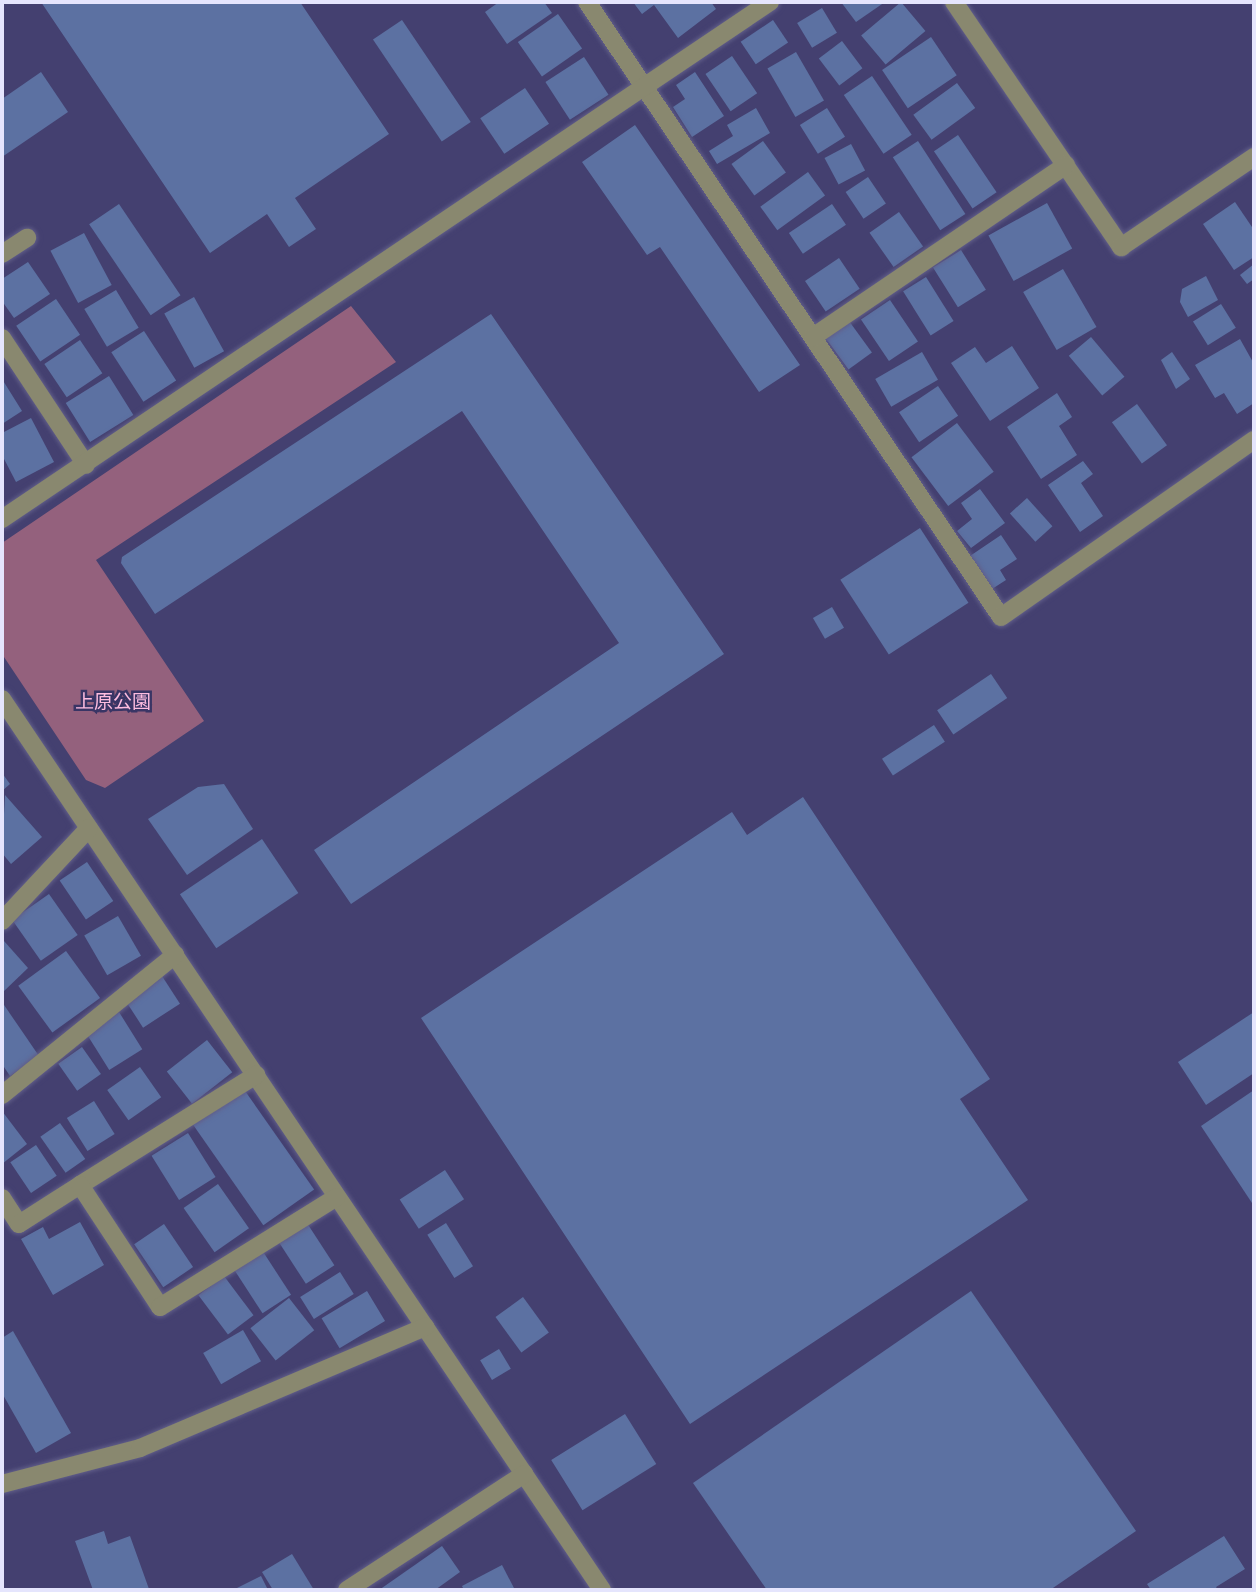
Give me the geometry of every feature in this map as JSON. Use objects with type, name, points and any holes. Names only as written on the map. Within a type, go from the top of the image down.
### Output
[{"type":"street","points":[[587,2],[1001,617],[1254,440]]},
{"type":"street","points":[[2,519],[86,465],[642,86],[771,2]]},
{"type":"street","points":[[954,2],[1121,247],[1254,157]]},
{"type":"street","points":[[813,337],[1066,165]]},
{"type":"street","points":[[2,254],[27,238]]},
{"type":"street","points":[[2,338],[86,465]]},
{"type":"street","points":[[2,699],[524,1474],[596,1588]]},
{"type":"street","points":[[2,921],[89,828]]},
{"type":"street","points":[[2,1095],[175,955]]},
{"type":"street","points":[[2,1198],[19,1224],[256,1075]]},
{"type":"street","points":[[80,1185],[160,1307],[337,1197]]},
{"type":"street","points":[[2,1484],[141,1448],[425,1327]]},
{"type":"street","points":[[347,1590],[524,1474]]},
{"type":"green space","name":"上原公園","points":[[351,306],[396,362],[96,560],[204,721],[105,788],[86,780],[2,654],[2,543]]},
{"type":"building","points":[[41,2],[300,2],[389,134],[295,198],[316,229],[289,247],[267,214],[210,253]]},
{"type":"building","points":[[499,2],[544,2],[552,13],[507,44],[485,12]]},
{"type":"building","points":[[633,2],[711,2],[716,9],[678,38],[654,5],[642,14]]},
{"type":"building","points":[[841,2],[885,2],[856,22]]},
{"type":"building","points":[[901,2],[925,31],[886,65],[861,35]]},
{"type":"building","points":[[822,8],[837,33],[812,48],[797,23]]},
{"type":"building","points":[[558,14],[582,48],[542,77],[518,42]]},
{"type":"building","points":[[402,20],[471,122],[442,142],[373,40]]},
{"type":"building","points":[[773,20],[788,42],[756,64],[741,42]]},
{"type":"building","points":[[931,37],[957,75],[908,108],[882,70]]},
{"type":"building","points":[[842,41],[862,68],[839,86],[819,58]]},
{"type":"building","points":[[796,52],[824,100],[795,117],[767,68]]},
{"type":"building","points":[[732,56],[757,93],[731,111],[705,74]]},
{"type":"building","points":[[584,57],[609,95],[570,120],[545,82]]},
{"type":"building","points":[[41,72],[68,112],[2,157],[2,99]]},
{"type":"building","points":[[695,72],[724,116],[692,137],[673,107],[685,99],[676,85]]},
{"type":"building","points":[[872,76],[912,135],[884,154],[844,95]]},
{"type":"building","points":[[957,83],[975,108],[932,140],[913,115]]},
{"type":"building","points":[[525,88],[549,124],[504,154],[480,118]]},
{"type":"building","points":[[756,108],[770,133],[717,164],[709,151],[733,136],[727,125]]},
{"type":"building","points":[[827,108],[845,137],[818,154],[800,125]]},
{"type":"building","points":[[635,125],[800,365],[759,392],[660,247],[647,255],[582,162]]},
{"type":"building","points":[[958,135],[997,192],[973,208],[934,151]]},
{"type":"building","points":[[763,141],[786,173],[754,195],[731,164]]},
{"type":"building","points":[[918,141],[965,214],[940,230],[893,157]]},
{"type":"building","points":[[851,144],[865,170],[839,185],[825,158]]},
{"type":"building","points":[[808,172],[825,195],[777,230],[760,207]]},
{"type":"building","points":[[868,177],[886,204],[864,219],[846,192]]},
{"type":"building","points":[[1235,202],[1254,230],[1254,257],[1234,270],[1203,224]]},
{"type":"building","points":[[1047,203],[1072,248],[1014,281],[988,235]]},
{"type":"building","points":[[119,204],[181,295],[151,315],[89,224]]},
{"type":"building","points":[[832,204],[846,225],[803,254],[789,233]]},
{"type":"building","points":[[899,212],[923,246],[894,267],[870,233]]},
{"type":"building","points":[[84,233],[112,285],[78,303],[50,251]]},
{"type":"building","points":[[961,250],[986,290],[958,307],[933,267]]},
{"type":"building","points":[[839,258],[860,289],[826,312],[805,281]]},
{"type":"building","points":[[28,262],[50,294],[14,318],[2,301],[2,279]]},
{"type":"building","points":[[1254,264],[1254,279],[1247,284],[1240,275]]},
{"type":"building","points":[[1063,269],[1096,327],[1057,350],[1023,292]]},
{"type":"building","points":[[1206,276],[1218,300],[1188,317],[1180,302],[1182,289]]},
{"type":"building","points":[[926,277],[954,321],[931,335],[903,291]]},
{"type":"building","points":[[116,290],[139,328],[107,347],[84,309]]},
{"type":"building","points":[[194,297],[224,351],[194,368],[164,313]]},
{"type":"building","points":[[56,299],[80,335],[40,361],[16,326]]},
{"type":"building","points":[[890,300],[918,341],[889,361],[861,320]]},
{"type":"building","points":[[1221,304],[1236,328],[1208,345],[1193,321]]},
{"type":"building","points":[[491,314],[724,654],[351,904],[314,850],[619,643],[462,411],[155,614],[121,563],[122,557]]},
{"type":"building","points":[[849,321],[872,353],[848,370],[826,338]]},
{"type":"building","points":[[144,331],[176,380],[143,402],[111,352]]},
{"type":"building","points":[[1091,337],[1124,377],[1102,395],[1069,356]]},
{"type":"building","points":[[1240,339],[1254,364],[1254,403],[1237,414],[1224,393],[1215,398],[1195,365]]},
{"type":"building","points":[[80,340],[102,373],[67,397],[44,364]]},
{"type":"building","points":[[1012,346],[1039,388],[990,421],[951,363],[975,347],[986,363]]},
{"type":"building","points":[[922,352],[938,380],[891,407],[875,379]]},
{"type":"building","points":[[1172,352],[1190,379],[1176,389],[1161,360]]},
{"type":"building","points":[[109,376],[133,415],[90,442],[66,403]]},
{"type":"building","points":[[2,379],[22,411],[2,424]]},
{"type":"building","points":[[938,386],[958,416],[919,442],[899,412]]},
{"type":"building","points":[[1057,393],[1072,417],[1059,426],[1077,455],[1041,479],[1007,427]]},
{"type":"building","points":[[1137,404],[1167,445],[1142,463],[1112,422]]},
{"type":"building","points":[[31,418],[54,462],[16,482],[2,455],[2,433]]},
{"type":"building","points":[[957,423],[994,472],[948,506],[911,457]]},
{"type":"building","points":[[1083,461],[1093,474],[1081,483],[1103,516],[1080,532],[1048,485]]},
{"type":"building","points":[[980,489],[1005,523],[971,548],[957,531],[972,519],[961,503]]},
{"type":"building","points":[[1027,498],[1052,526],[1035,542],[1010,513]]},
{"type":"building","points":[[920,528],[968,603],[889,654],[840,580]]},
{"type":"building","points":[[1001,535],[1017,559],[1000,570],[1006,580],[992,589],[970,556]]},
{"type":"building","points":[[832,607],[844,628],[825,639],[813,618]]},
{"type":"building","points":[[991,674],[1007,698],[953,734],[937,710]]},
{"type":"building","points":[[934,725],[945,742],[893,776],[882,759]]},
{"type":"building","points":[[2,773],[10,784],[2,791]]},
{"type":"building","points":[[224,784],[253,829],[187,875],[148,819],[198,787]]},
{"type":"building","points":[[5,795],[42,837],[11,864],[2,853]]},
{"type":"building","points":[[803,797],[990,1079],[960,1099],[1028,1200],[690,1424],[421,1018],[732,812],[747,835]]},
{"type":"building","points":[[262,839],[298,893],[216,948],[180,894]]},
{"type":"building","points":[[87,862],[113,901],[86,919],[60,880]]},
{"type":"building","points":[[49,894],[78,935],[41,961],[12,920]]},
{"type":"building","points":[[118,916],[141,956],[107,975],[84,936]]},
{"type":"building","points":[[4,941],[28,968],[2,993],[2,944]]},
{"type":"building","points":[[66,951],[100,998],[52,1033],[18,986]]},
{"type":"building","points":[[162,976],[180,1004],[143,1028],[125,1000]]},
{"type":"building","points":[[2,1002],[39,1056],[10,1076],[2,1064]]},
{"type":"building","points":[[119,1012],[142,1049],[109,1070],[86,1033]]},
{"type":"building","points":[[1254,1012],[1254,1073],[1206,1105],[1178,1062]]},
{"type":"building","points":[[207,1040],[232,1072],[192,1104],[167,1071]]},
{"type":"building","points":[[82,1047],[101,1074],[77,1091],[58,1064]]},
{"type":"building","points":[[140,1067],[161,1097],[128,1120],[107,1090]]},
{"type":"building","points":[[243,1088],[314,1190],[263,1225],[192,1124]]},
{"type":"building","points":[[1254,1090],[1254,1206],[1201,1126]]},
{"type":"building","points":[[94,1101],[115,1134],[88,1151],[67,1118]]},
{"type":"building","points":[[2,1111],[27,1144],[2,1164]]},
{"type":"building","points":[[60,1123],[85,1159],[66,1173],[40,1137]]},
{"type":"building","points":[[188,1133],[216,1177],[179,1200],[152,1156]]},
{"type":"building","points":[[36,1145],[57,1176],[31,1193],[10,1162]]},
{"type":"building","points":[[445,1170],[464,1199],[419,1229],[400,1199]]},
{"type":"building","points":[[218,1184],[249,1228],[215,1252],[184,1208]]},
{"type":"building","points":[[305,1220],[334,1265],[306,1284],[276,1239]]},
{"type":"building","points":[[80,1222],[104,1265],[53,1295],[21,1239],[43,1227],[49,1239]]},
{"type":"building","points":[[446,1223],[473,1266],[454,1278],[427,1235]]},
{"type":"building","points":[[164,1224],[193,1267],[163,1287],[134,1244]]},
{"type":"building","points":[[260,1247],[291,1295],[263,1313],[231,1266]]},
{"type":"building","points":[[340,1272],[354,1294],[314,1319],[300,1297]]},
{"type":"building","points":[[224,1276],[253,1315],[228,1334],[198,1295]]},
{"type":"building","points":[[367,1291],[385,1321],[340,1348],[322,1318]]},
{"type":"building","points":[[971,1291],[1136,1531],[1050,1590],[767,1590],[693,1483]]},
{"type":"building","points":[[523,1297],[549,1333],[521,1353],[495,1317]]},
{"type":"building","points":[[289,1298],[314,1330],[276,1360],[250,1328]]},
{"type":"building","points":[[243,1330],[261,1361],[221,1384],[203,1353]]},
{"type":"building","points":[[13,1331],[71,1433],[36,1453],[2,1393],[2,1338]]},
{"type":"building","points":[[499,1349],[511,1369],[492,1380],[480,1360]]},
{"type":"building","points":[[625,1414],[656,1464],[582,1510],[551,1460]]},
{"type":"building","points":[[104,1531],[108,1544],[130,1536],[149,1589],[93,1590],[75,1541]]},
{"type":"building","points":[[1224,1536],[1245,1569],[1216,1587],[1218,1590],[1151,1590],[1147,1584]]},
{"type":"building","points":[[442,1546],[460,1572],[435,1590],[379,1590]]},
{"type":"building","points":[[292,1554],[314,1590],[273,1590],[262,1572]]},
{"type":"building","points":[[502,1565],[515,1590],[464,1590],[462,1586]]},
{"type":"building","points":[[261,1576],[268,1590],[233,1590]]}]
